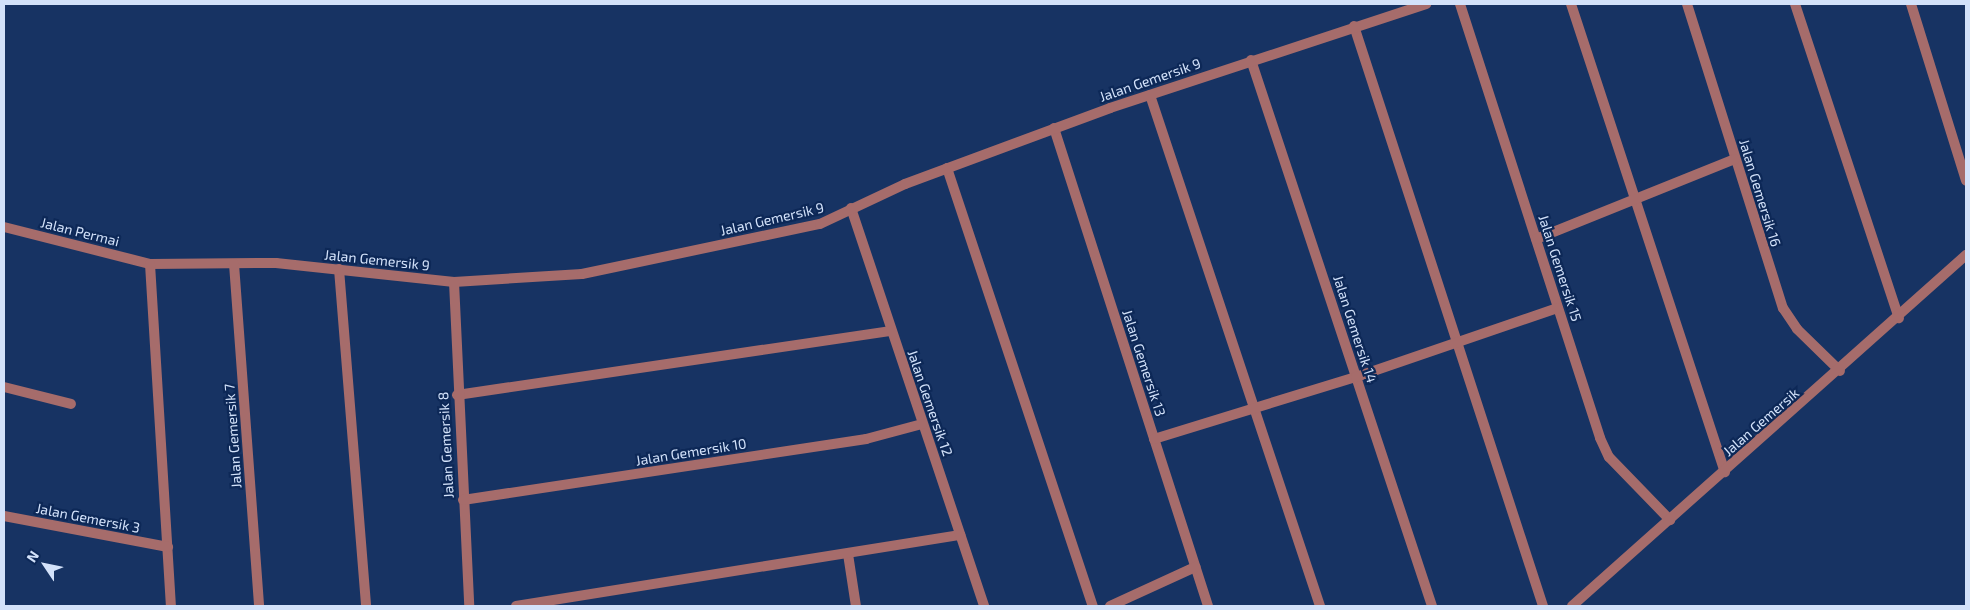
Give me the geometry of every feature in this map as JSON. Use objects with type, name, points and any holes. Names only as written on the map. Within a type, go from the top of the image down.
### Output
[{"type":"street","name":"Jalan Gemersik 9","points":[[150,264],[234,264],[338,269],[454,282],[582,274],[806,228],[948,168],[1054,128],[1354,26],[1426,4]]},
{"type":"street","name":"Jalan Gemersik 15","points":[[1460,4],[1558,308],[1609,457],[1670,520]]},
{"type":"street","points":[[1571,4],[1638,198],[1725,472]]},
{"type":"street","name":"Jalan Gemersik 16","points":[[1687,4],[1784,308],[1797,329],[1840,371]]},
{"type":"street","points":[[1796,4],[1899,318]]},
{"type":"street","points":[[1911,4],[1966,181]]},
{"type":"street","points":[[1354,26],[1543,606]]},
{"type":"street","name":"Jalan Gemersik 14","points":[[1252,60],[1432,606]]},
{"type":"street","points":[[1150,95],[1320,606]]},
{"type":"street","name":"Jalan Gemersik 13","points":[[1054,128],[1208,606]]},
{"type":"street","points":[[1536,239],[1736,159]]},
{"type":"street","points":[[948,168],[1093,606]]},
{"type":"street","name":"Jalan Gemersik 12","points":[[852,208],[891,331],[984,606]]},
{"type":"street","name":"Jalan Permai","points":[[4,227],[150,264]]},
{"type":"street","name":"Jalan Gemersik","points":[[1572,606],[1840,371],[1966,255]]},
{"type":"street","points":[[150,264],[171,606]]},
{"type":"street","name":"Jalan Gemersik 7","points":[[234,264],[259,606]]},
{"type":"street","points":[[338,269],[366,606]]},
{"type":"street","name":"Jalan Gemersik 8","points":[[454,282],[457,395],[469,606]]},
{"type":"street","points":[[1154,439],[1356,377],[1558,308]]},
{"type":"street","points":[[457,395],[891,331]]},
{"type":"street","points":[[4,387],[71,404]]},
{"type":"street","name":"Jalan Gemersik 10","points":[[463,500],[866,439],[922,424]]},
{"type":"street","name":"Jalan Gemersik 3","points":[[4,516],[168,547]]},
{"type":"street","points":[[516,606],[960,535]]},
{"type":"street","points":[[848,554],[856,606]]},
{"type":"street","points":[[1110,606],[1195,567]]}]
